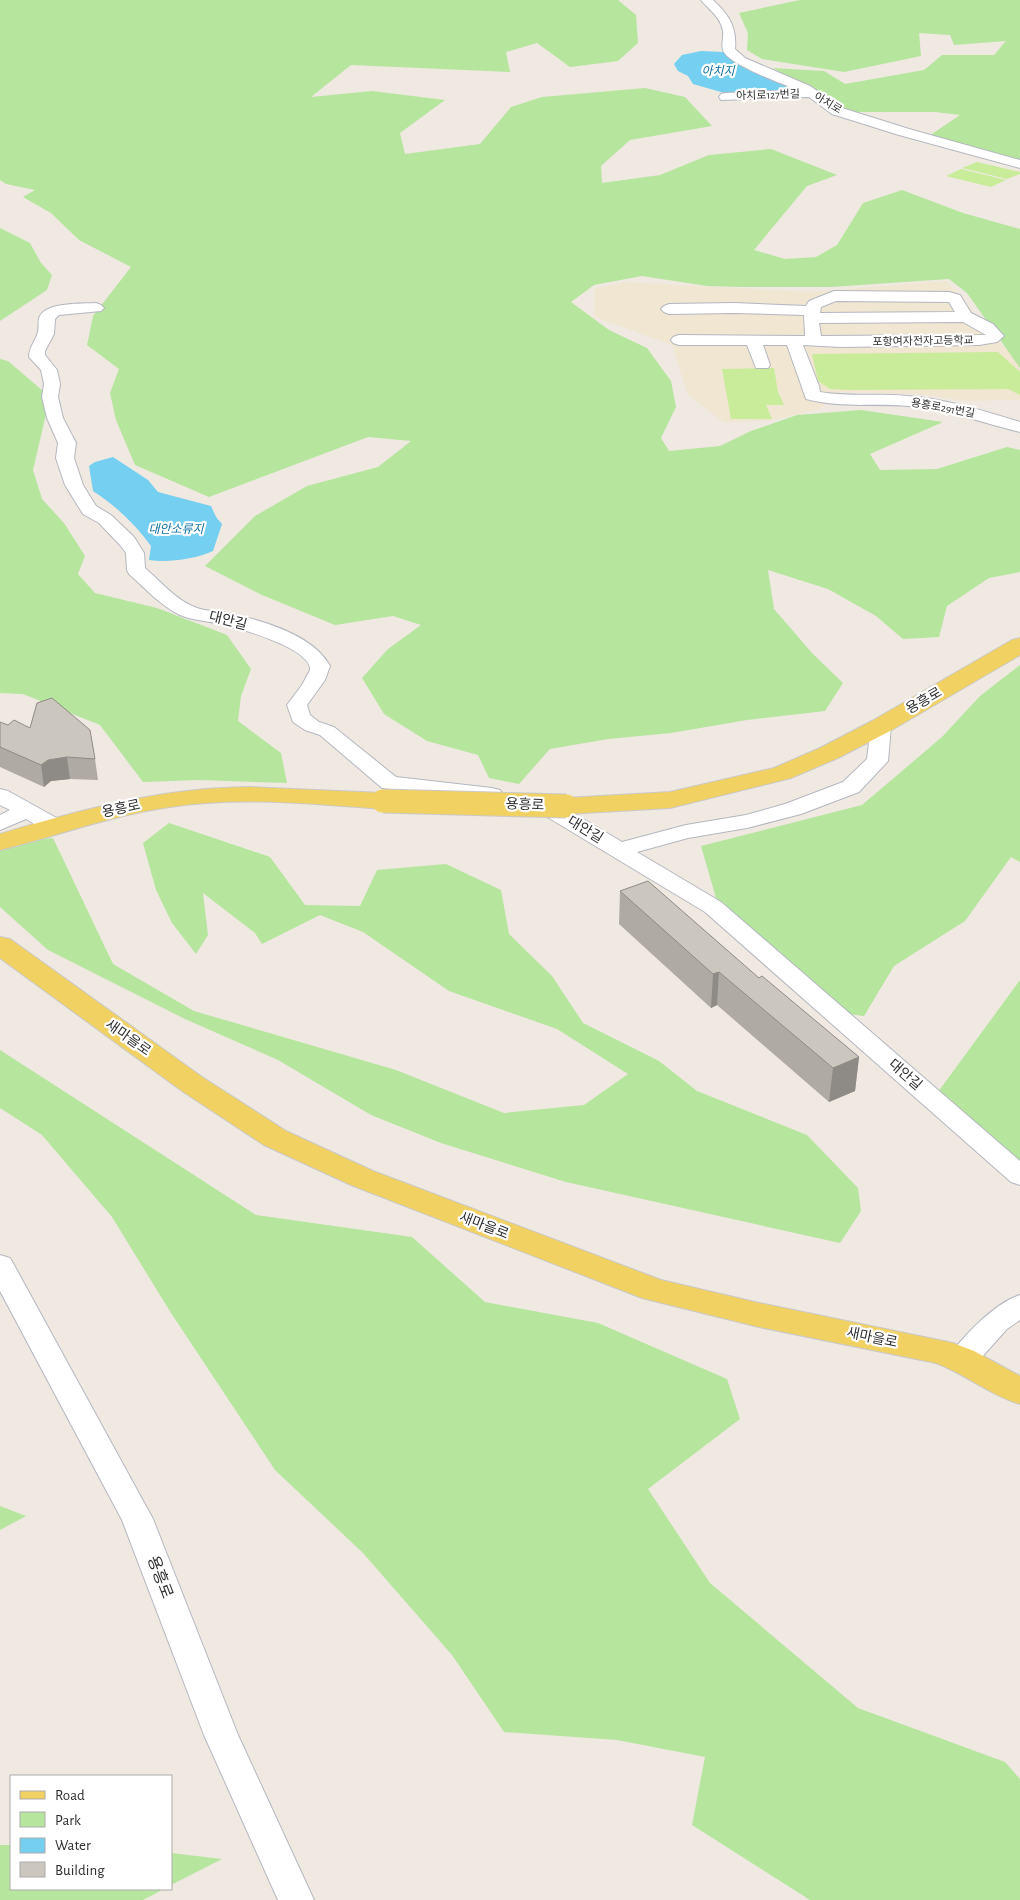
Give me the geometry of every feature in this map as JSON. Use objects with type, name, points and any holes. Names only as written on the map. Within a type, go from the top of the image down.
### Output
[{"type":"main road","name":"용흥로","points":[[0,842],[85,816],[170,799],[259,794],[383,801],[566,806],[670,800],[782,772],[829,753],[881,726],[1020,645]]},
{"type":"main road","name":"새마을로","points":[[0,945],[192,1084],[275,1138],[362,1178],[654,1290],[759,1315],[941,1352],[962,1360],[1020,1391]]},
{"type":"street","name":"아치로","points":[[707,0],[727,19],[731,31],[730,50],[737,57],[806,89],[837,111],[904,132],[1020,164]]},
{"type":"street","name":"아치로127번길","points":[[725,97],[811,93]]},
{"type":"street","name":"포항여자전자고등학교","points":[[812,315],[814,304],[834,296],[949,296],[955,298],[966,317]]},
{"type":"street","name":"대안길","points":[[96,308],[55,311],[47,317],[46,334],[37,351],[37,357],[43,361],[49,370],[52,384],[50,396],[55,418],[67,443],[65,458],[74,485],[89,510],[105,519],[127,541],[135,553],[136,570],[188,612],[228,619],[277,635],[309,651],[317,660],[320,668],[318,676],[297,705],[300,718],[312,726],[327,731],[390,783],[537,801],[714,906],[1020,1176]]},
{"type":"street","name":"포항여자전자고등학교","points":[[669,309],[734,308],[812,315],[966,317],[989,327],[996,336],[991,339],[980,340],[679,340]]},
{"type":"street","points":[[812,315],[814,341]]},
{"type":"street","points":[[753,340],[762,365]]},
{"type":"street","name":"용흥로291번길","points":[[793,340],[811,386],[812,396],[833,401],[918,402],[975,413],[1020,427]]},
{"type":"street","points":[[619,850],[686,832],[747,821],[793,809],[850,787],[876,761],[881,726]]},
{"type":"street","points":[[0,796],[54,826]]},
{"type":"street","points":[[0,823],[27,811]]},
{"type":"street","name":"용흥로","points":[[0,1265],[137,1519],[221,1735],[296,1900]]},
{"type":"street","points":[[962,1360],[998,1322],[1020,1305]]},
{"type":"shaded area","points":[[947,281],[998,341],[1020,363],[1020,400],[967,401],[918,394],[840,392],[820,409],[767,421],[724,422],[688,395],[672,345],[595,317],[594,289],[625,282],[810,292]]},
{"type":"green space","points":[[0,0],[618,0],[636,15],[638,43],[618,61],[570,67],[537,43],[506,52],[510,72],[351,65],[311,97],[372,91],[445,100],[400,133],[405,154],[480,144],[511,107],[542,97],[645,88],[685,97],[712,126],[630,140],[601,166],[602,183],[660,175],[709,155],[771,149],[837,175],[807,186],[754,250],[785,259],[816,257],[837,245],[863,203],[902,190],[963,213],[1020,229],[1020,368],[967,293],[949,279],[831,287],[741,287],[707,286],[642,276],[594,285],[571,302],[609,330],[647,348],[671,381],[676,407],[661,438],[669,451],[720,446],[751,431],[797,415],[861,410],[943,422],[870,454],[880,470],[937,469],[1007,447],[1020,450],[1020,572],[989,578],[947,606],[939,637],[903,639],[876,616],[828,589],[768,570],[774,609],[812,653],[843,683],[825,711],[747,720],[671,733],[608,739],[550,749],[519,784],[489,778],[478,755],[427,741],[384,714],[362,678],[388,649],[421,625],[393,616],[335,625],[262,595],[205,566],[255,516],[307,486],[378,467],[411,441],[368,437],[209,497],[135,465],[116,420],[110,393],[119,369],[87,345],[93,316],[131,267],[79,240],[51,213],[23,197],[35,190],[6,184],[0,180]]},
{"type":"green space","points":[[800,0],[1020,0],[1020,160],[929,136],[960,115],[935,112],[851,112],[824,99],[773,68],[824,71],[845,84],[924,70],[942,55],[994,55],[1006,41],[954,45],[950,35],[919,33],[921,56],[844,72],[762,59],[747,50],[748,33],[739,13]]},
{"type":"green space","points":[[977,162],[1020,172],[1020,174],[1007,179],[962,168]]},
{"type":"green space","points":[[961,169],[1006,180],[991,187],[946,176]]},
{"type":"green space","points":[[0,228],[30,243],[41,263],[52,275],[47,290],[0,321]]},
{"type":"green space","points":[[998,352],[1020,372],[1020,395],[1008,389],[830,389],[818,381],[812,354]]},
{"type":"green space","points":[[0,359],[8,361],[50,397],[33,470],[42,499],[64,523],[85,556],[78,574],[95,593],[157,608],[227,635],[251,669],[241,696],[238,721],[281,753],[287,783],[199,780],[143,782],[100,725],[23,694],[0,693]]},
{"type":"green space","points":[[774,368],[778,392],[784,405],[766,405],[772,419],[731,419],[722,369]]},
{"type":"green space","points":[[1020,665],[1020,862],[1011,857],[965,921],[894,966],[864,1016],[848,1014],[718,905],[701,846],[862,805],[942,737],[980,696]]},
{"type":"green space","points":[[169,823],[270,857],[305,905],[360,906],[377,870],[446,864],[501,890],[509,934],[552,976],[583,1023],[659,1061],[697,1091],[807,1135],[858,1188],[861,1211],[840,1243],[566,1182],[441,1143],[371,1115],[278,1060],[185,1019],[48,950],[0,907],[0,842],[53,838],[113,964],[194,1011],[396,1070],[504,1113],[584,1105],[628,1074],[557,1029],[449,991],[363,932],[320,915],[262,944],[255,933],[203,893],[208,935],[196,954],[172,923],[156,890],[143,843]]},
{"type":"green space","points":[[1020,980],[1020,1165],[938,1092]]},
{"type":"green space","points":[[0,1050],[256,1215],[412,1237],[485,1302],[598,1323],[727,1379],[740,1419],[648,1489],[710,1583],[858,1708],[1005,1762],[1020,1779],[1020,1900],[810,1900],[692,1825],[705,1757],[617,1740],[504,1732],[452,1655],[363,1553],[275,1470],[171,1313],[112,1217],[42,1135],[0,1108]]},
{"type":"green space","points":[[0,1506],[26,1516],[0,1530]]},
{"type":"green space","points":[[0,1845],[10,1845],[10,1890],[162,1890],[143,1900],[0,1900]]},
{"type":"green space","points":[[172,1853],[222,1859],[172,1884]]},
{"type":"water","name":"아치지","points":[[701,51],[723,52],[740,64],[798,90],[728,94],[693,84],[688,76],[678,71],[674,64],[682,55]]},
{"type":"water","name":"대안소류지","points":[[113,457],[148,480],[158,492],[211,506],[222,524],[213,551],[181,560],[149,560],[151,546],[145,538],[131,522],[93,491],[89,466],[95,462]]},
{"type":"building","points":[[52,698],[90,730],[95,759],[67,757],[48,760],[41,765],[0,747],[0,722],[8,725],[14,720],[30,728],[37,703]]},
{"type":"building","points":[[648,881],[759,978],[762,976],[859,1057],[833,1068],[719,972],[713,974],[620,891]]}]
